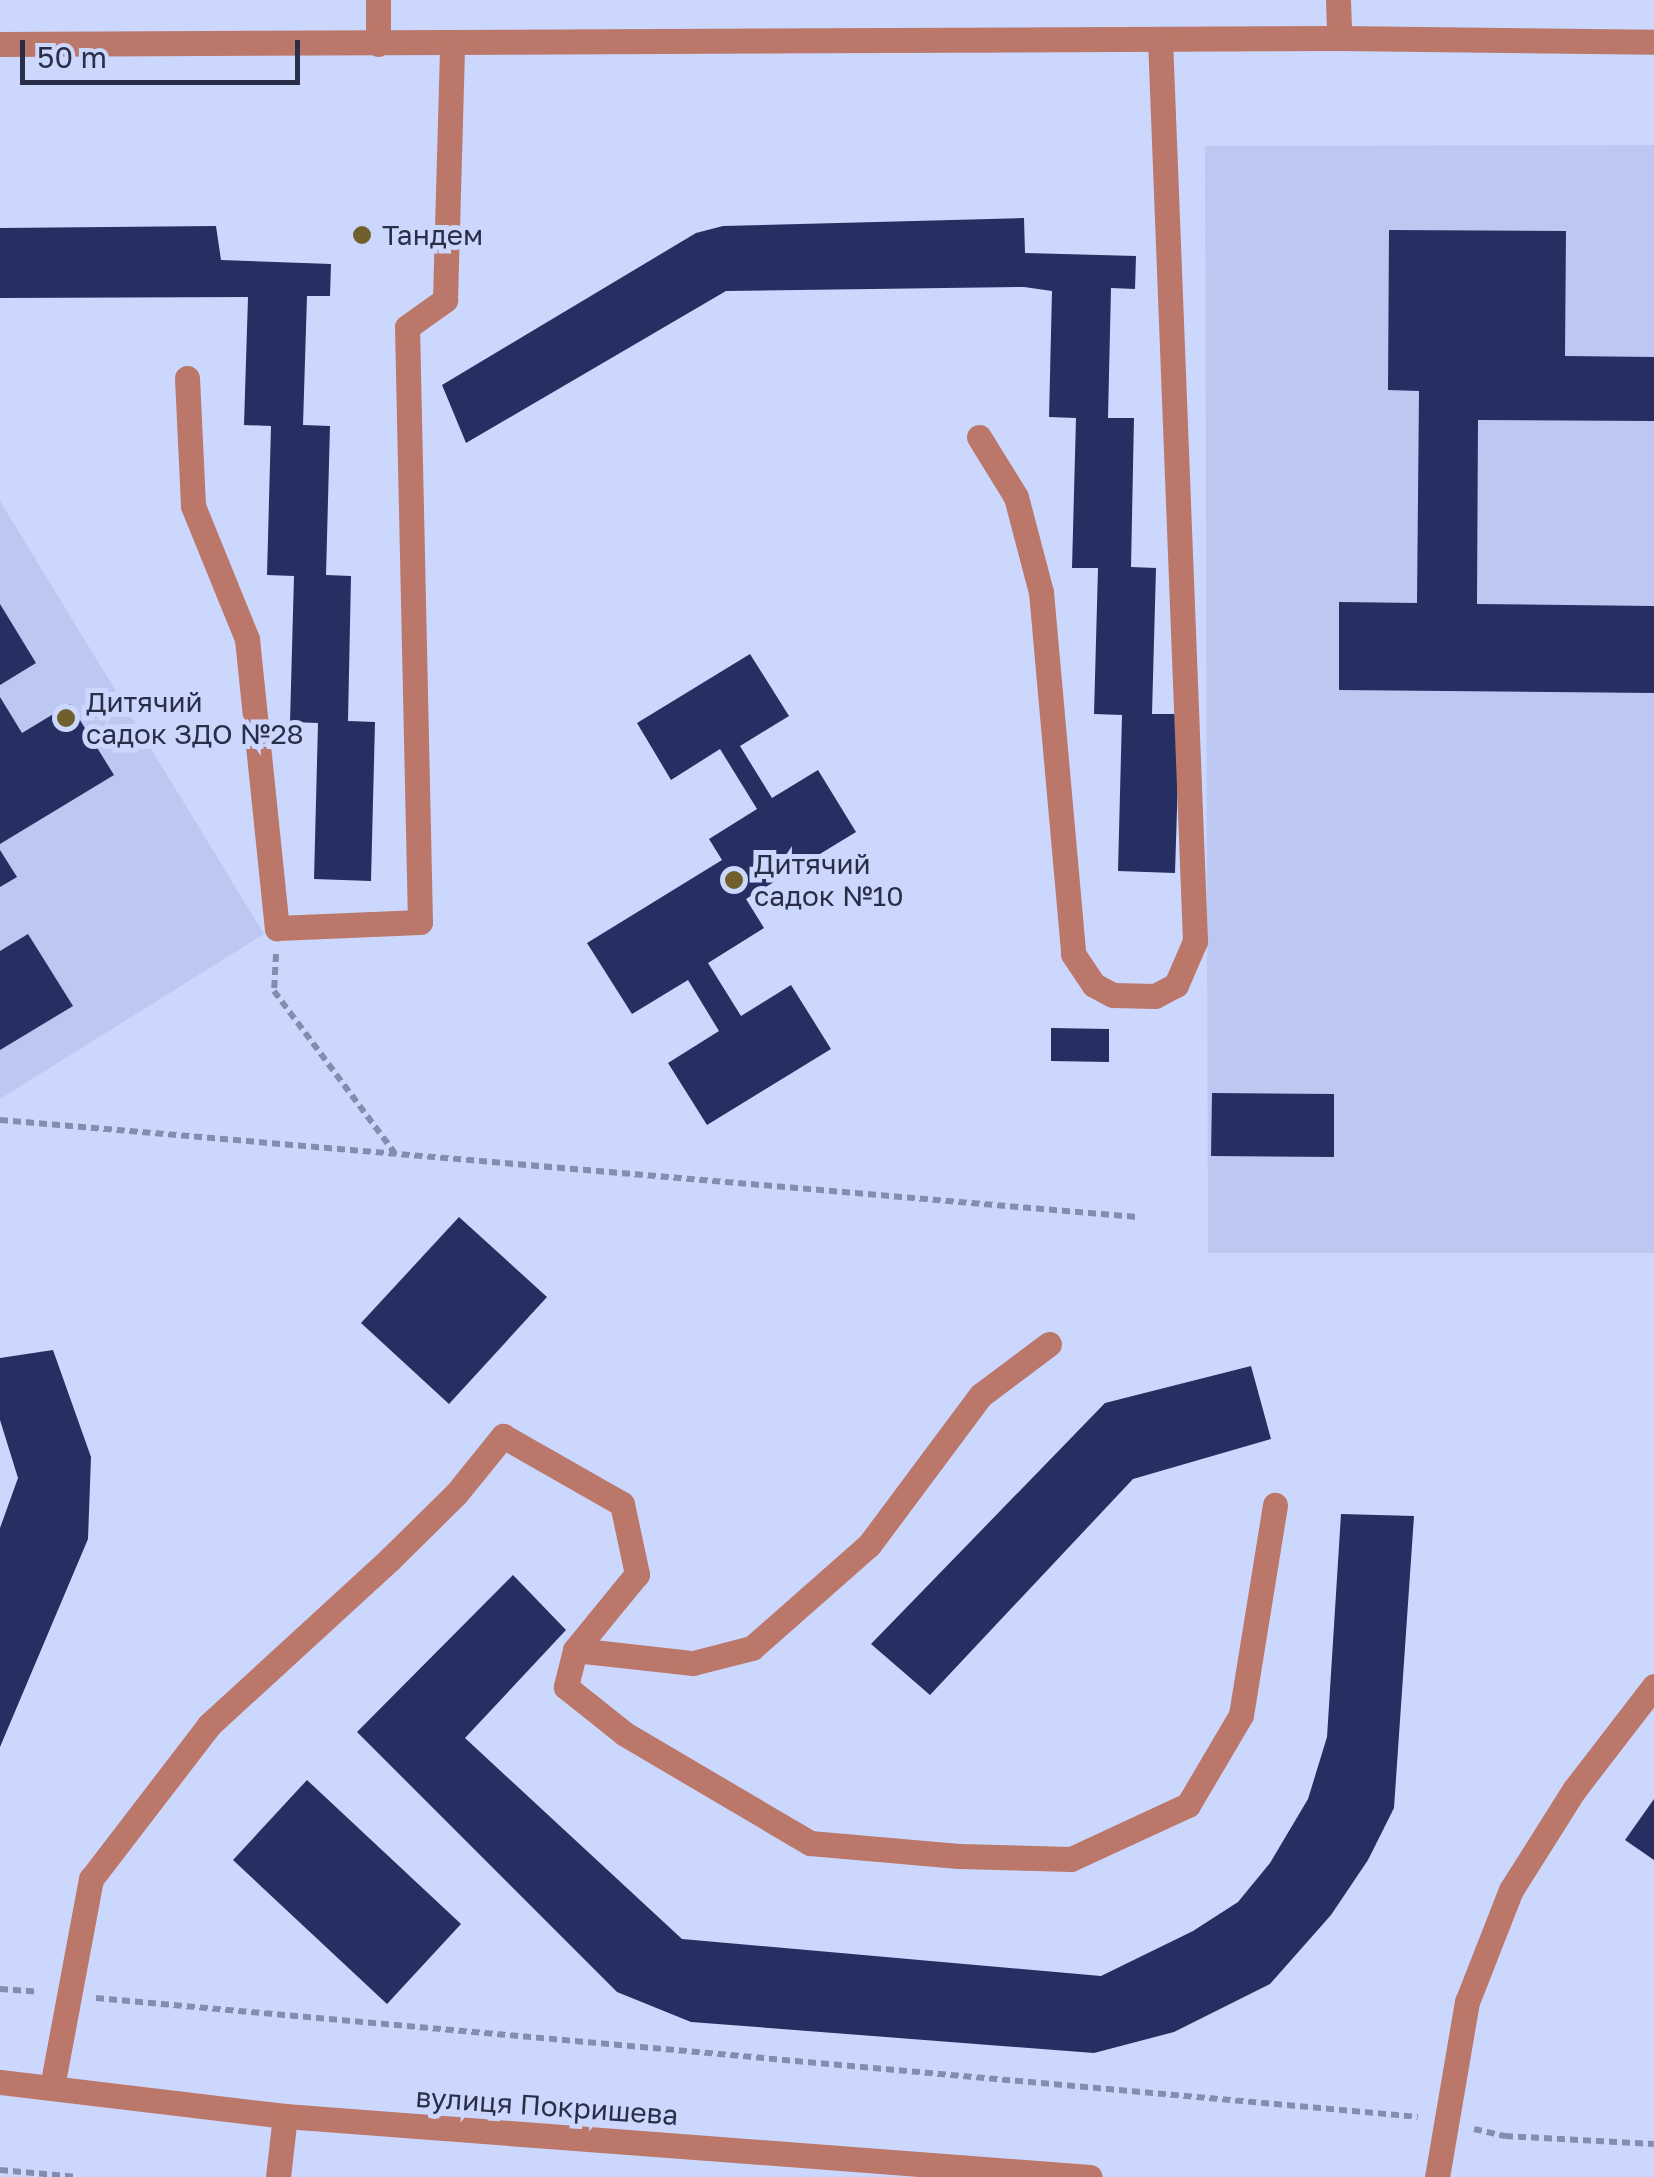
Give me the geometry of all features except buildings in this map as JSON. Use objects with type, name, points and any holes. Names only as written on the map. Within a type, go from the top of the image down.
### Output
[{"type":"street","points":[[378,0],[378,44]]},
{"type":"street","points":[[1338,0],[1338,38]]},
{"type":"street","points":[[0,44],[1338,38],[1654,42]]},
{"type":"street","points":[[978,437],[1016,497],[1041,592],[1073,954],[1082,970],[1112,995],[1155,996],[1176,985],[1194,941],[1160,39]]},
{"type":"street","points":[[187,378],[193,506],[247,638],[277,928],[420,922],[407,328],[445,300],[452,44]]},
{"type":"street","points":[[576,1650],[692,1663],[752,1648],[870,1545],[981,1396],[1049,1344]]},
{"type":"street","points":[[52,2086],[91,1879],[209,1725],[456,1494],[503,1436],[622,1504],[637,1574],[576,1650],[566,1687],[624,1734],[810,1843],[958,1856],[1071,1859],[1188,1806],[1241,1715],[1275,1505]]},
{"type":"street","points":[[1437,2177],[1467,2002],[1512,1890],[1574,1790],[1654,1686]]},
{"type":"street","name":"вулиця Покришева","points":[[0,2082],[286,2116],[1090,2177]]},
{"type":"street","points":[[278,2177],[286,2116]]},
{"type":"path","points":[[277,928],[274,991],[395,1154]]},
{"type":"path","points":[[0,1120],[1137,1216]]},
{"type":"path","points":[[0,1988],[1446,2123],[1505,2136],[1654,2144]]},
{"type":"path","points":[[0,2170],[78,2177]]},
{"type":"shaded area","points":[[1654,145],[1654,1253],[1208,1253],[1205,146]]},
{"type":"shaded area","name":"Дитячий садок ЗДО №28","points":[[0,501],[264,934],[0,1099]]},
{"type":"place","name":"Тандем","points":[[362,235]]},
{"type":"place","name":"Дитячий садок ЗДО №28","points":[[66,718]]},
{"type":"place","name":"Дитячий садок №10","points":[[734,880]]}]
